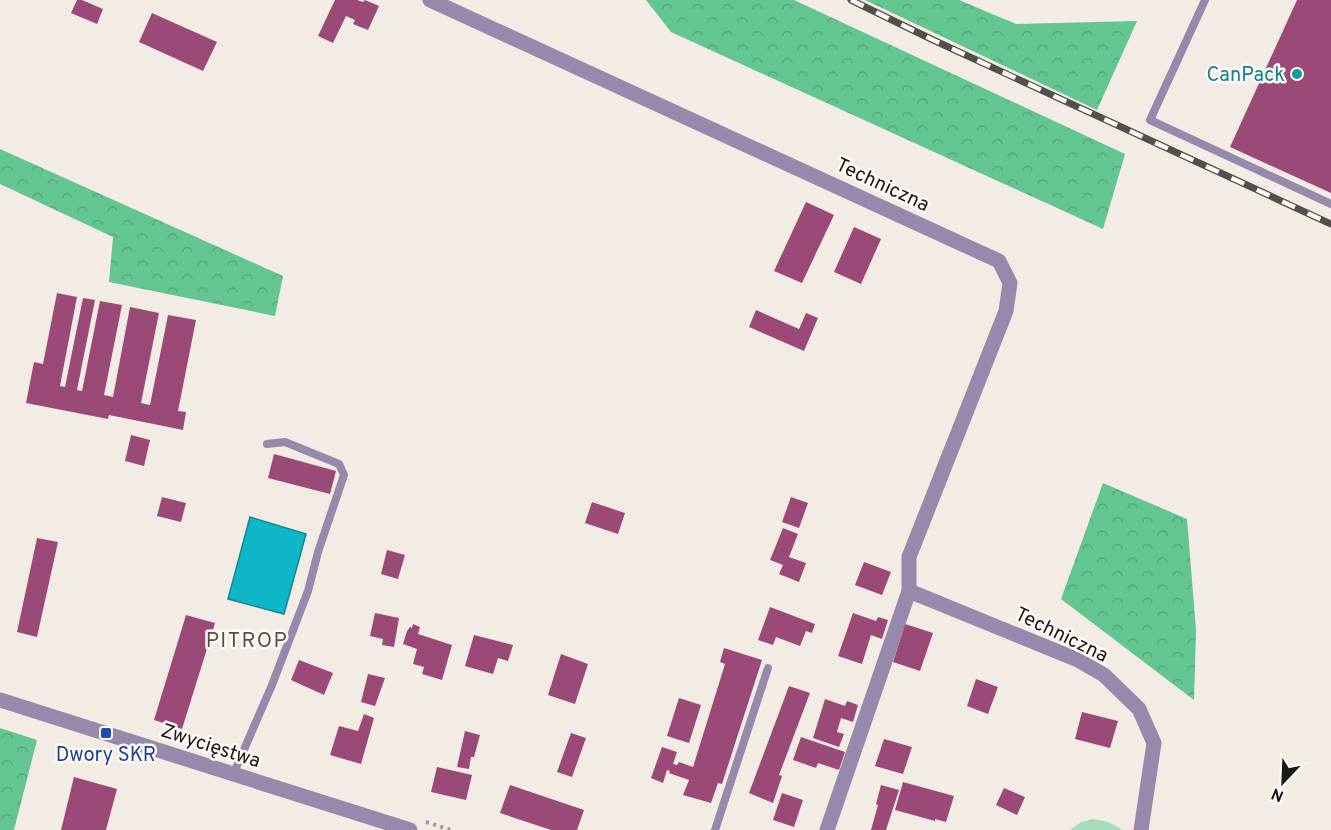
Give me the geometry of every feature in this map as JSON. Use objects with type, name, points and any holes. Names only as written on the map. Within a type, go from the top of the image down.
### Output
[{"type":"street","name":"Techniczna","points":[[430,0],[999,261],[1010,283],[1006,311],[909,557],[909,591],[827,830]]},
{"type":"street","name":"Techniczna","points":[[909,591],[1078,660],[1104,675],[1139,709],[1154,743],[1141,830]]},
{"type":"street","name":"Zwycięstwa","points":[[0,700],[410,830]]},
{"type":"lane","points":[[1205,0],[1150,120],[1331,204]]},
{"type":"lane","points":[[233,774],[301,611],[344,475],[339,464],[285,442],[267,444]]},
{"type":"lane","points":[[715,830],[768,668]]},
{"type":"path","points":[[424,822],[451,830]]},
{"type":"green space","points":[[646,0],[794,0],[1125,154],[1103,229],[671,32]]},
{"type":"green space","points":[[865,0],[959,0],[1016,24],[1137,21],[1097,110]]},
{"type":"green space","points":[[0,149],[283,276],[275,316],[109,282],[113,237],[0,184]]},
{"type":"green space","points":[[1103,483],[1187,519],[1196,630],[1194,700],[1061,599]]},
{"type":"green space","points":[[0,728],[37,740],[14,830],[0,830]]},
{"type":"green space","points":[[1093,819],[1108,822],[1123,830],[1070,830],[1081,822]]},
{"type":"water","points":[[250,517],[306,534],[284,614],[228,599]]},
{"type":"building","points":[[77,0],[103,9],[97,24],[71,13]]},
{"type":"building","points":[[335,0],[363,2],[365,0],[379,6],[368,30],[353,24],[355,20],[346,16],[333,43],[318,36]]},
{"type":"building","name":"CanPack","points":[[1297,0],[1331,0],[1331,193],[1230,147]]},
{"type":"building","points":[[152,13],[217,42],[203,71],[139,42]]},
{"type":"building","points":[[806,202],[834,215],[802,283],[774,271]]},
{"type":"building","points":[[854,227],[881,239],[861,284],[834,272]]},
{"type":"building","points":[[57,293],[77,297],[60,386],[65,387],[83,298],[95,300],[77,390],[82,391],[100,301],[122,305],[104,395],[113,397],[130,307],[159,313],[141,403],[150,405],[168,315],[196,320],[178,411],[186,412],[183,430],[109,415],[108,419],[26,403],[34,362],[43,364]]},
{"type":"building","points":[[756,310],[799,329],[806,313],[818,318],[804,351],[749,327]]},
{"type":"building","points":[[131,435],[150,440],[144,466],[125,461]]},
{"type":"building","points":[[274,454],[336,471],[330,494],[268,478]]},
{"type":"building","points":[[162,497],[186,503],[181,522],[157,516]]},
{"type":"building","points":[[791,497],[808,503],[799,528],[782,522]]},
{"type":"building","points":[[592,502],[625,513],[618,534],[585,523]]},
{"type":"building","points":[[783,528],[798,534],[789,557],[806,563],[799,582],[779,574],[783,565],[770,560]]},
{"type":"building","points":[[37,538],[58,542],[37,637],[17,632]]},
{"type":"building","points":[[387,550],[405,555],[398,579],[381,574]]},
{"type":"building","points":[[864,562],[891,572],[882,595],[855,585]]},
{"type":"building","points":[[770,607],[815,624],[812,633],[806,631],[800,646],[776,637],[773,645],[758,640]]},
{"type":"building","points":[[375,613],[399,618],[394,647],[382,645],[383,639],[370,636]]},
{"type":"building","points":[[853,613],[876,621],[878,617],[888,620],[882,639],[871,635],[862,664],[838,656]]},
{"type":"building","points":[[186,615],[215,623],[182,729],[154,720]]},
{"type":"building","points":[[413,624],[420,627],[418,634],[452,645],[442,680],[422,674],[424,667],[413,664],[417,649],[403,644],[407,631],[410,627],[412,628]]},
{"type":"building","points":[[905,624],[933,633],[920,671],[893,662]]},
{"type":"building","points":[[474,635],[513,645],[508,661],[498,658],[493,674],[465,666]]},
{"type":"building","points":[[724,648],[762,660],[722,784],[718,783],[711,803],[683,795],[689,780],[669,773],[670,771],[667,770],[663,783],[651,778],[662,747],[677,752],[673,764],[677,765],[679,762],[693,767],[725,664],[720,662]]},
{"type":"building","points":[[561,654],[588,664],[575,704],[548,695]]},
{"type":"building","points":[[299,660],[333,673],[324,695],[291,680]]},
{"type":"building","points":[[368,674],[385,678],[375,706],[361,702]]},
{"type":"building","points":[[976,679],[998,687],[988,714],[967,706]]},
{"type":"building","points":[[789,686],[810,693],[779,775],[782,776],[773,803],[749,793]]},
{"type":"building","points":[[679,698],[701,705],[689,743],[667,736]]},
{"type":"building","points":[[825,699],[845,706],[847,701],[858,705],[853,722],[841,718],[837,732],[844,734],[839,747],[813,738]]},
{"type":"building","points":[[1082,712],[1118,721],[1110,748],[1075,739]]},
{"type":"building","points":[[364,714],[374,718],[361,764],[330,755],[339,726],[358,731]]},
{"type":"building","points":[[465,731],[480,735],[469,769],[457,767]]},
{"type":"building","points":[[571,733],[586,738],[572,777],[557,772]]},
{"type":"building","points":[[801,737],[845,752],[839,770],[818,763],[816,768],[793,760]]},
{"type":"building","points":[[884,739],[912,747],[903,774],[875,766]]},
{"type":"building","points":[[437,767],[472,775],[466,800],[431,792]]},
{"type":"building","points":[[74,777],[117,789],[106,830],[61,830]]},
{"type":"building","points":[[903,782],[954,796],[946,822],[895,810]]},
{"type":"building","points":[[510,785],[584,810],[577,830],[551,830],[500,813]]},
{"type":"building","points":[[881,785],[899,790],[886,830],[871,830],[878,805],[876,804]]},
{"type":"building","points":[[1004,788],[1025,797],[1017,815],[996,805]]},
{"type":"building","points":[[782,793],[803,800],[794,827],[773,820]]},
{"type":"railway","points":[[851,0],[1331,224]]},
{"type":"place","name":"CanPack","points":[[1297,74]]},
{"type":"place","name":"Dwory SKR","points":[[106,733]]},
{"type":"district","name":"PITROP","points":[[247,640]]}]
